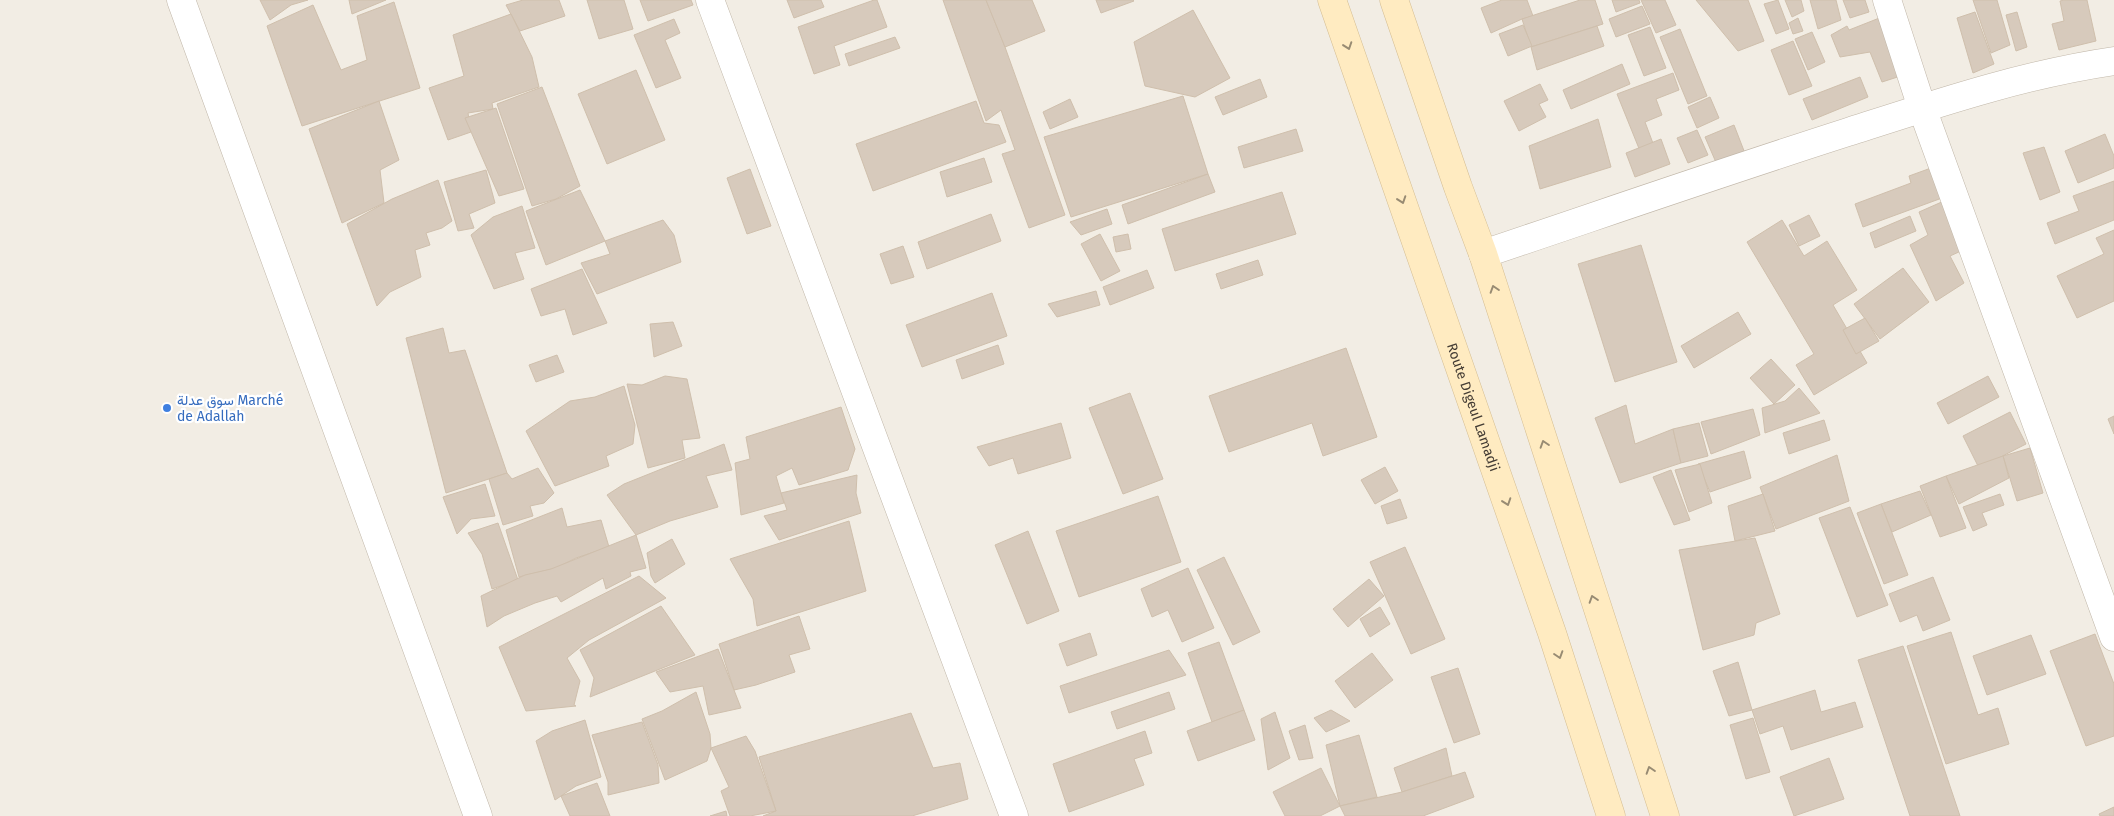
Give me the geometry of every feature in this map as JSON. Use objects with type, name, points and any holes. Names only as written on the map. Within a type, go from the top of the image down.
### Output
[{"type":"main road","name":"Route Digeul Lamadji","points":[[1332,0],[1552,634],[1611,816]]},
{"type":"main road","points":[[1394,0],[1483,254],[1665,816]]},
{"type":"street","points":[[181,0],[478,816]]},
{"type":"street","points":[[710,0],[1014,816]]},
{"type":"street","points":[[1887,0],[1922,108],[2114,638]]},
{"type":"street","points":[[1483,254],[1714,175],[1922,108],[2070,68],[2114,61]]},
{"type":"building","points":[[260,0],[308,0],[291,5],[270,20]]},
{"type":"building","points":[[349,0],[386,0],[352,14]]},
{"type":"building","points":[[523,0],[559,0],[565,16],[520,31],[506,5]]},
{"type":"building","points":[[587,0],[624,0],[633,29],[599,39]]},
{"type":"building","points":[[640,0],[691,0],[693,5],[648,21]]},
{"type":"building","points":[[787,0],[821,0],[824,7],[794,18]]},
{"type":"building","points":[[877,0],[887,27],[834,46],[840,65],[814,74],[798,27]]},
{"type":"building","points":[[943,0],[986,0],[1005,47],[1065,215],[1029,228],[1002,154],[1015,150],[1001,110],[986,121]]},
{"type":"building","points":[[986,0],[1032,0],[1045,31],[1005,47]]},
{"type":"building","points":[[1096,0],[1133,0],[1134,1],[1101,13]]},
{"type":"building","points":[[1502,0],[1527,0],[1533,16],[1491,33],[1481,8]]},
{"type":"building","points":[[1580,0],[1595,0],[1603,24],[1531,47],[1522,19]]},
{"type":"building","points":[[1612,0],[1639,0],[1640,3],[1616,12]]},
{"type":"building","points":[[1641,0],[1665,0],[1676,25],[1656,33]]},
{"type":"building","points":[[1696,0],[1748,0],[1764,41],[1738,51]]},
{"type":"building","points":[[1778,0],[1789,29],[1776,34],[1764,4]]},
{"type":"building","points":[[1785,0],[1801,0],[1804,11],[1792,17]]},
{"type":"building","points":[[1810,0],[1836,0],[1841,20],[1818,29]]},
{"type":"building","points":[[1843,0],[1865,0],[1869,12],[1850,18]]},
{"type":"building","points":[[1973,0],[1997,0],[2010,45],[1991,53]]},
{"type":"building","points":[[2087,0],[2096,41],[2059,50],[2052,24],[2064,21],[2060,1]]},
{"type":"building","points":[[394,2],[420,88],[302,126],[267,26],[313,5],[341,70],[367,60],[357,16]]},
{"type":"building","points":[[1642,6],[1650,24],[1616,37],[1609,19]]},
{"type":"building","points":[[1193,10],[1230,78],[1195,97],[1145,86],[1134,42]]},
{"type":"building","points":[[1975,12],[1994,64],[1973,73],[1957,18]]},
{"type":"building","points":[[2017,12],[2027,47],[2016,51],[2006,15]]},
{"type":"building","points":[[511,14],[532,57],[539,87],[492,103],[493,109],[468,113],[471,132],[448,140],[429,88],[464,76],[453,35]]},
{"type":"building","points":[[1887,15],[1907,74],[1882,82],[1870,52],[1840,57],[1831,35],[1847,26],[1849,30]]},
{"type":"building","points":[[1798,18],[1803,31],[1793,34],[1789,23]]},
{"type":"building","points":[[674,19],[680,33],[665,40],[681,78],[656,88],[634,35]]},
{"type":"building","points":[[1523,25],[1532,46],[1508,56],[1499,34]]},
{"type":"building","points":[[1597,26],[1604,46],[1537,70],[1531,47]]},
{"type":"building","points":[[1650,27],[1666,68],[1644,76],[1628,35]]},
{"type":"building","points":[[1680,29],[1707,96],[1688,104],[1660,37]]},
{"type":"building","points":[[1812,32],[1825,62],[1808,70],[1795,39]]},
{"type":"building","points":[[895,37],[900,48],[849,66],[845,54]]},
{"type":"building","points":[[1793,41],[1812,86],[1789,95],[1771,50]]},
{"type":"building","points":[[1622,64],[1630,84],[1571,109],[1563,90]]},
{"type":"building","points":[[636,70],[665,140],[607,164],[578,94]]},
{"type":"building","points":[[1673,73],[1679,90],[1656,99],[1662,115],[1645,122],[1654,146],[1640,151],[1617,94]]},
{"type":"building","points":[[1860,77],[1868,97],[1812,120],[1803,99]]},
{"type":"building","points":[[1260,79],[1267,97],[1223,115],[1215,97]]},
{"type":"building","points":[[1540,84],[1548,100],[1539,104],[1546,117],[1519,131],[1504,101]]},
{"type":"building","points":[[542,87],[580,186],[556,199],[532,206],[497,104]]},
{"type":"building","points":[[1183,96],[1208,174],[1071,217],[1044,137]]},
{"type":"building","points":[[1710,97],[1719,118],[1697,128],[1688,107]]},
{"type":"building","points":[[1070,99],[1078,117],[1050,129],[1043,112]]},
{"type":"building","points":[[379,101],[399,160],[380,170],[384,203],[342,223],[309,129]]},
{"type":"building","points":[[976,101],[984,123],[999,125],[1006,142],[873,191],[856,144]]},
{"type":"building","points":[[496,108],[524,189],[499,196],[465,118]]},
{"type":"building","points":[[1598,119],[1611,167],[1540,189],[1529,146]]},
{"type":"building","points":[[1734,125],[1746,156],[1718,167],[1705,137]]},
{"type":"building","points":[[1296,129],[1303,151],[1244,168],[1238,147]]},
{"type":"building","points":[[1697,130],[1708,155],[1688,163],[1677,138]]},
{"type":"building","points":[[2105,134],[2114,156],[2114,168],[2078,183],[2065,151]]},
{"type":"building","points":[[1661,139],[1670,164],[1635,177],[1626,153]]},
{"type":"building","points":[[2044,147],[2060,192],[2040,200],[2023,153]]},
{"type":"building","points":[[984,158],[992,182],[947,197],[940,172]]},
{"type":"building","points":[[1931,168],[1942,198],[1863,227],[1855,204],[1911,183],[1909,176]]},
{"type":"building","points":[[750,169],[771,226],[747,234],[727,178]]},
{"type":"building","points":[[486,170],[495,203],[469,214],[474,228],[458,231],[444,182]]},
{"type":"building","points":[[1208,174],[1215,192],[1128,224],[1122,205]]},
{"type":"building","points":[[438,180],[452,221],[442,228],[426,233],[430,245],[415,250],[421,277],[390,292],[377,306],[347,224],[392,199]]},
{"type":"building","points":[[2114,181],[2114,220],[2055,244],[2047,223],[2079,211],[2073,196]]},
{"type":"building","points":[[580,190],[605,241],[546,265],[526,211]]},
{"type":"building","points":[[1282,192],[1296,234],[1175,271],[1162,229]]},
{"type":"building","points":[[1953,197],[1972,246],[1950,256],[1964,283],[1936,301],[1910,245],[1928,235],[1919,212]]},
{"type":"building","points":[[522,206],[535,248],[515,253],[524,279],[494,289],[471,235],[493,217]]},
{"type":"building","points":[[1107,209],[1112,224],[1081,235],[1070,222]]},
{"type":"building","points":[[991,214],[1001,241],[927,269],[918,242]]},
{"type":"building","points":[[1809,215],[1820,236],[1799,246],[1789,225]]},
{"type":"building","points":[[1910,216],[1916,231],[1875,248],[1870,233]]},
{"type":"building","points":[[663,220],[674,235],[681,262],[597,294],[581,263],[610,254],[605,241]]},
{"type":"building","points":[[1782,220],[1804,256],[1827,241],[1857,290],[1833,305],[1867,363],[1814,395],[1796,365],[1814,354],[1747,242]]},
{"type":"building","points":[[2114,230],[2114,301],[2077,318],[2057,276],[2104,254],[2096,238]]},
{"type":"building","points":[[1100,234],[1120,271],[1101,281],[1081,244]]},
{"type":"building","points":[[1128,234],[1131,249],[1116,252],[1113,237]]},
{"type":"building","points":[[1641,245],[1677,362],[1615,382],[1578,264]]},
{"type":"building","points":[[903,246],[914,277],[891,284],[880,254]]},
{"type":"building","points":[[1258,260],[1263,275],[1221,289],[1216,274]]},
{"type":"building","points":[[1903,268],[1929,302],[1880,339],[1854,304]]},
{"type":"building","points":[[582,269],[607,323],[573,335],[565,309],[541,316],[531,289]]},
{"type":"building","points":[[1147,270],[1154,288],[1110,305],[1103,287]]},
{"type":"building","points":[[1096,291],[1100,305],[1057,317],[1048,304]]},
{"type":"building","points":[[992,293],[1007,336],[922,367],[906,325]]},
{"type":"building","points":[[1738,312],[1751,334],[1694,368],[1681,346]]},
{"type":"building","points":[[1865,318],[1879,341],[1856,354],[1843,330]]},
{"type":"building","points":[[673,322],[682,346],[654,357],[650,324]]},
{"type":"building","points":[[443,328],[449,353],[465,350],[507,473],[446,493],[406,338]]},
{"type":"building","points":[[998,345],[1004,364],[962,379],[956,360]]},
{"type":"building","points":[[1346,348],[1377,437],[1323,456],[1312,423],[1229,452],[1209,396]]},
{"type":"building","points":[[557,355],[564,372],[536,382],[529,365]]},
{"type":"building","points":[[1771,359],[1795,385],[1774,404],[1750,378]]},
{"type":"building","points":[[665,376],[687,379],[700,438],[682,440],[685,458],[648,468],[627,384],[642,385]]},
{"type":"building","points":[[1988,376],[1999,397],[1948,424],[1937,403]]},
{"type":"building","points":[[624,386],[635,425],[633,444],[606,456],[609,466],[555,486],[526,431],[570,401],[595,397]]},
{"type":"building","points":[[1799,388],[1820,413],[1765,433],[1762,408],[1785,401]]},
{"type":"building","points":[[1130,393],[1163,479],[1123,494],[1089,408]]},
{"type":"building","points":[[1626,405],[1635,444],[1673,429],[1681,463],[1620,483],[1595,418]]},
{"type":"building","points":[[841,407],[855,449],[848,470],[799,485],[792,468],[776,476],[784,503],[741,515],[735,463],[750,459],[746,437]]},
{"type":"building","points":[[1753,409],[1760,435],[1711,454],[1701,422]]},
{"type":"building","points":[[2010,412],[2026,444],[1979,468],[1963,436]]},
{"type":"building","points":[[2114,416],[2114,434],[2108,419]]},
{"type":"building","points":[[1824,420],[1830,440],[1789,454],[1783,433]]},
{"type":"building","points":[[1061,423],[1071,458],[1018,474],[1013,458],[989,466],[977,447]]},
{"type":"building","points":[[1699,423],[1708,456],[1681,463],[1673,429]]},
{"type":"building","points":[[724,444],[732,470],[706,476],[718,507],[670,521],[636,535],[607,495],[624,484]]},
{"type":"building","points":[[2030,448],[2043,493],[2017,501],[2003,456]]},
{"type":"building","points":[[1744,451],[1751,478],[1710,492],[1698,464]]},
{"type":"building","points":[[1837,455],[1849,501],[1776,529],[1760,487]]},
{"type":"building","points":[[2003,456],[2009,478],[1959,504],[1946,476]]},
{"type":"building","points":[[1700,464],[1712,503],[1689,512],[1675,470]]},
{"type":"building","points":[[1385,467],[1398,491],[1375,504],[1361,480]]},
{"type":"building","points":[[538,468],[554,493],[544,503],[530,506],[533,516],[503,525],[489,479],[507,473],[512,479]]},
{"type":"building","points":[[1671,470],[1690,520],[1674,525],[1653,477]]},
{"type":"building","points":[[857,475],[856,493],[861,513],[779,540],[764,516],[787,510],[781,493]]},
{"type":"building","points":[[1946,476],[1966,528],[1940,537],[1920,486]]},
{"type":"building","points":[[485,484],[495,516],[471,519],[457,534],[443,497]]},
{"type":"building","points":[[1920,491],[1931,515],[1892,532],[1881,504]]},
{"type":"building","points":[[1763,494],[1775,531],[1735,541],[1728,506]]},
{"type":"building","points":[[2000,494],[2004,505],[1982,513],[1987,525],[1973,531],[1963,507]]},
{"type":"building","points":[[1158,496],[1181,562],[1079,597],[1056,531]]},
{"type":"building","points":[[1400,499],[1407,518],[1387,524],[1381,506]]},
{"type":"building","points":[[1881,504],[1908,575],[1884,584],[1857,513]]},
{"type":"building","points":[[1850,507],[1888,605],[1857,617],[1819,518]]},
{"type":"building","points":[[562,508],[567,527],[601,520],[609,547],[576,558],[556,568],[519,577],[506,530]]},
{"type":"building","points":[[849,521],[866,591],[757,626],[753,599],[730,559]]},
{"type":"building","points":[[498,523],[518,580],[492,589],[482,554],[468,533]]},
{"type":"building","points":[[1028,531],[1059,611],[1027,624],[995,545]]},
{"type":"building","points":[[636,535],[646,568],[630,572],[631,576],[606,589],[603,578],[561,602],[557,596],[535,603],[504,616],[487,627],[481,596],[525,575],[551,569]]},
{"type":"building","points":[[1755,538],[1780,614],[1756,623],[1754,635],[1703,650],[1679,550]]},
{"type":"building","points":[[672,539],[685,564],[655,583],[651,576],[647,553]]},
{"type":"building","points":[[1405,547],[1445,639],[1411,654],[1370,562]]},
{"type":"building","points":[[1224,557],[1260,632],[1233,645],[1197,570]]},
{"type":"building","points":[[1188,568],[1214,628],[1182,642],[1168,610],[1152,617],[1141,589]]},
{"type":"building","points":[[639,576],[666,598],[589,640],[567,658],[580,681],[574,705],[576,706],[526,711],[499,647]]},
{"type":"building","points":[[1933,577],[1950,620],[1923,631],[1917,615],[1900,622],[1889,594]]},
{"type":"building","points":[[1369,579],[1384,596],[1348,627],[1333,609]]},
{"type":"building","points":[[661,606],[695,655],[590,697],[594,678],[580,650]]},
{"type":"building","points":[[1380,607],[1390,624],[1370,637],[1360,619]]},
{"type":"building","points":[[799,616],[810,649],[789,655],[795,672],[734,690],[719,644]]},
{"type":"building","points":[[1951,632],[1978,715],[1998,708],[2009,744],[1946,764],[1907,646]]},
{"type":"building","points":[[1090,633],[1097,655],[1067,666],[1059,644]]},
{"type":"building","points":[[2095,634],[2114,684],[2114,736],[2086,746],[2050,651]]},
{"type":"building","points":[[2031,635],[2046,674],[1987,695],[1973,656]]},
{"type":"building","points":[[1219,642],[1244,710],[1212,722],[1188,653]]},
{"type":"building","points":[[1903,646],[1960,816],[1910,816],[1858,660]]},
{"type":"building","points":[[718,649],[741,708],[709,715],[703,686],[670,692],[656,672]]},
{"type":"building","points":[[1169,650],[1186,675],[1069,713],[1060,686]]},
{"type":"building","points":[[1372,653],[1393,680],[1355,708],[1335,681]]},
{"type":"building","points":[[1738,662],[1752,710],[1729,716],[1713,671]]},
{"type":"building","points":[[1458,668],[1480,734],[1454,743],[1431,677]]},
{"type":"building","points":[[1815,690],[1821,712],[1855,702],[1863,727],[1791,750],[1783,726],[1760,734],[1752,710]]},
{"type":"building","points":[[696,692],[710,734],[711,748],[707,761],[665,780],[642,719],[662,711]]},
{"type":"building","points":[[1169,692],[1175,709],[1117,729],[1111,712]]},
{"type":"building","points":[[1244,710],[1255,740],[1198,761],[1187,731]]},
{"type":"building","points":[[1331,710],[1350,721],[1326,732],[1314,718]]},
{"type":"building","points":[[1275,712],[1290,758],[1268,770],[1261,719]]},
{"type":"building","points":[[911,713],[933,768],[960,763],[968,799],[912,816],[763,816],[776,811],[759,757]]},
{"type":"building","points":[[1753,718],[1770,772],[1746,779],[1730,725]]},
{"type":"building","points":[[585,720],[601,777],[576,786],[555,800],[536,741],[552,731]]},
{"type":"building","points":[[642,722],[658,765],[659,783],[608,795],[608,782],[592,735]]},
{"type":"building","points":[[1305,725],[1313,758],[1299,760],[1289,731]]},
{"type":"building","points":[[1145,731],[1152,753],[1134,759],[1144,785],[1069,812],[1053,764]]},
{"type":"building","points":[[1359,735],[1377,797],[1340,806],[1326,745]]},
{"type":"building","points":[[746,736],[755,751],[776,811],[750,816],[730,816],[721,791],[729,787],[711,748]]},
{"type":"building","points":[[1446,748],[1452,776],[1402,792],[1394,768]]},
{"type":"building","points":[[1829,758],[1844,799],[1794,816],[1780,777]]},
{"type":"building","points":[[1321,768],[1340,806],[1320,816],[1285,816],[1273,792]]},
{"type":"building","points":[[1465,772],[1474,797],[1423,816],[1345,816],[1340,806],[1402,792]]},
{"type":"building","points":[[597,783],[610,816],[570,816],[561,796]]},
{"type":"building","points":[[2114,807],[2114,816],[2100,816],[2099,814]]},
{"type":"building","points":[[726,811],[727,816],[710,816]]},
{"type":"place","name":"سوق عدلة Marché de Adallah","points":[[167,408]]}]
